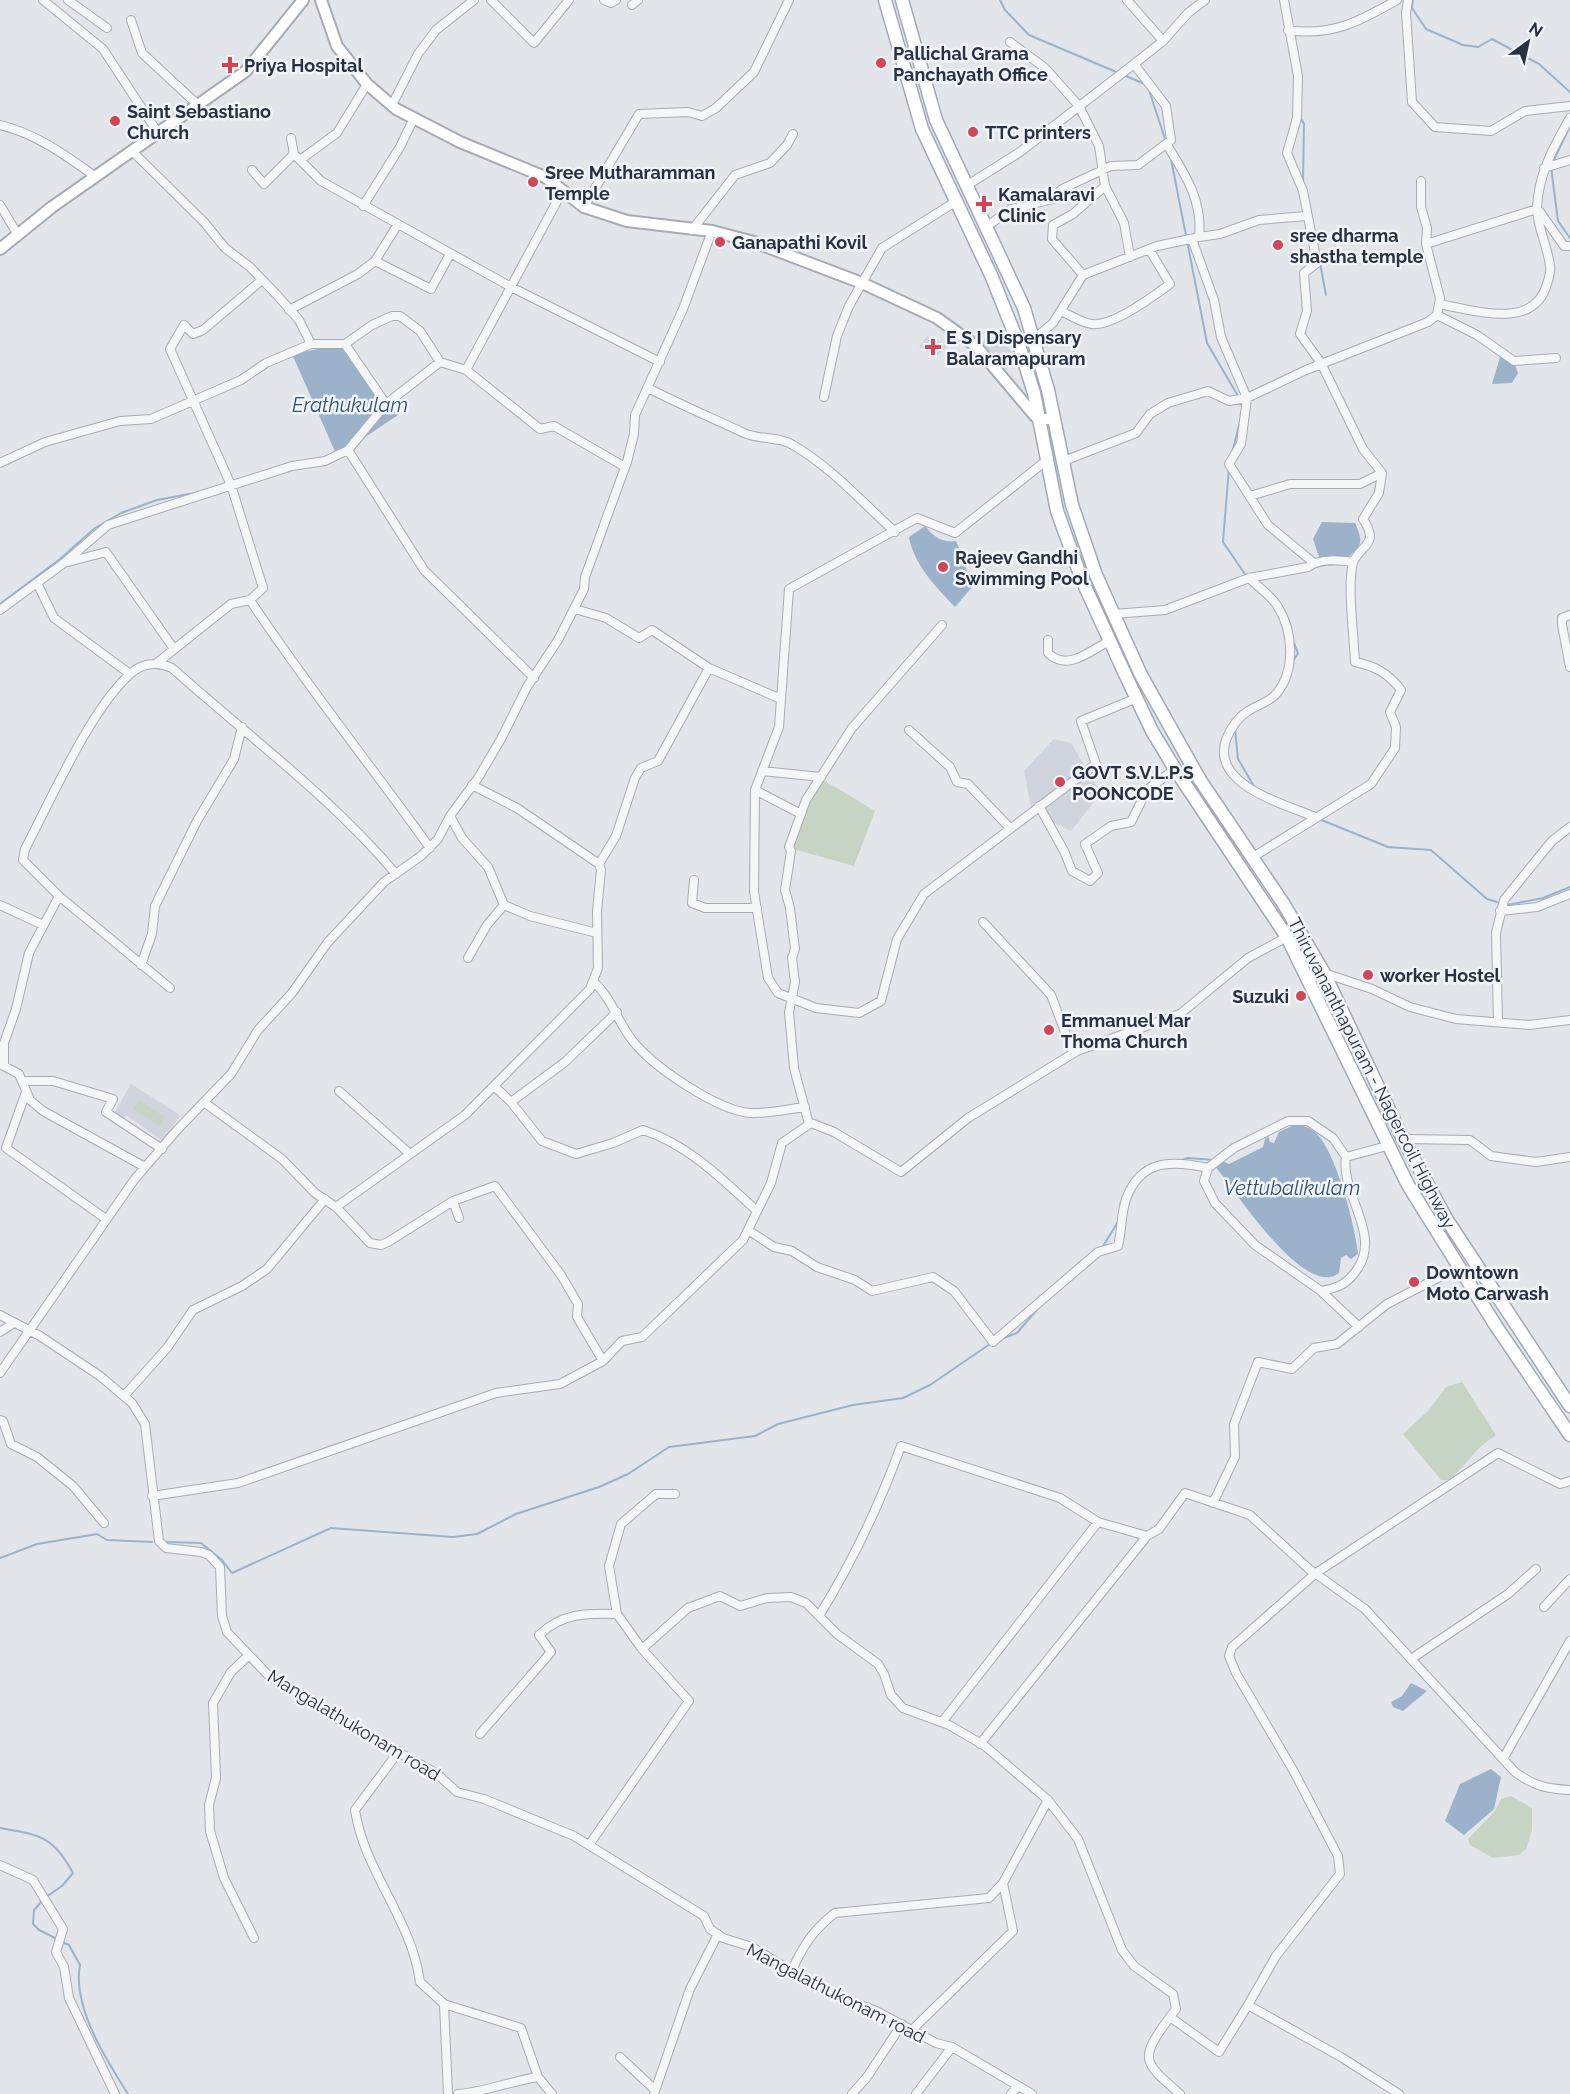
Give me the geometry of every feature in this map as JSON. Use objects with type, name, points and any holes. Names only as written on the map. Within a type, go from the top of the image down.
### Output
[{"type":"main road","points":[[0,249],[96,177],[246,71],[303,0]]},
{"type":"main road","points":[[321,0],[337,46],[367,84],[392,105],[414,118],[460,142],[545,177],[584,207],[627,221],[712,231],[754,242],[862,283],[937,318],[976,345],[1047,419]]},
{"type":"main road","name":"Thiruvananthapuram - Nagercoil Highway","points":[[885,0],[916,113],[1008,313],[1047,419],[1075,515],[1096,575],[1167,725],[1200,780],[1284,903],[1324,974],[1403,1139],[1469,1257],[1570,1406]]},
{"type":"main road","name":"Thiruvananthapuram - Nagercoil Highway","points":[[902,0],[936,120],[1024,308],[1034,339],[1047,419],[1047,460],[1057,511],[1082,580],[1109,641],[1152,731],[1287,937],[1408,1185],[1570,1435]]},
{"type":"street","points":[[43,0],[103,49],[158,133]]},
{"type":"street","points":[[68,0],[107,27]]},
{"type":"street","points":[[392,105],[418,54],[436,30],[474,0]]},
{"type":"street","points":[[491,0],[530,42],[534,43],[569,0]]},
{"type":"street","points":[[604,0],[615,3],[616,0]]},
{"type":"street","points":[[584,207],[639,114],[688,112],[702,116],[716,108],[754,72],[789,0]]},
{"type":"street","points":[[1127,0],[1162,41]]},
{"type":"street","points":[[966,186],[1020,152],[1134,64],[1179,26],[1188,13],[1205,0]]},
{"type":"street","points":[[1253,857],[1371,784],[1395,748],[1397,739],[1390,712],[1401,690],[1391,677],[1368,665],[1354,662],[1350,596],[1353,562],[1365,549],[1370,538],[1369,528],[1363,519],[1379,492],[1382,473],[1363,448],[1321,363],[1300,334],[1307,311],[1304,273],[1317,263],[1315,245],[1306,216],[1303,191],[1287,153],[1297,118],[1298,76],[1284,0]]},
{"type":"street","points":[[1288,30],[1310,33],[1355,24],[1397,0]]},
{"type":"street","points":[[1408,0],[1406,13],[1412,102],[1435,127],[1491,131],[1525,111],[1570,106]]},
{"type":"street","points":[[131,20],[142,54],[198,105]]},
{"type":"street","points":[[1011,42],[1045,68],[1079,106],[1099,146],[1105,186],[1124,224],[1130,256]]},
{"type":"street","points":[[986,227],[1011,209],[1053,199],[1062,189],[1111,166],[1138,165],[1167,145],[1171,140],[1166,106],[1134,64]]},
{"type":"street","points":[[252,170],[264,184],[297,157],[337,133],[367,84]]},
{"type":"street","points":[[363,206],[400,147],[414,118]]},
{"type":"street","points":[[1439,304],[1498,314],[1530,309],[1544,295],[1551,269],[1537,209],[1545,167],[1570,118]]},
{"type":"street","points":[[0,125],[23,131],[44,141],[96,177]]},
{"type":"street","points":[[692,230],[735,175],[770,163],[787,145],[793,134]]},
{"type":"street","points":[[291,138],[297,157],[321,181],[511,287],[660,362]]},
{"type":"street","points":[[1167,145],[1188,178],[1201,218],[1196,238],[1214,300],[1221,337],[1246,398],[1241,444],[1229,464],[1268,525],[1314,562]]},
{"type":"street","points":[[132,151],[204,222],[225,248],[250,267],[298,320],[311,344]]},
{"type":"street","points":[[1545,167],[1570,160]]},
{"type":"street","points":[[1061,462],[1136,433],[1150,414],[1168,403],[1208,391],[1229,401],[1246,398],[1321,363],[1428,322],[1437,315],[1440,298],[1426,244],[1427,228],[1421,207],[1421,181]]},
{"type":"street","points":[[1083,275],[1052,239],[1053,225],[1073,214],[1105,186]]},
{"type":"street","points":[[466,370],[562,192]]},
{"type":"street","points":[[824,397],[837,336],[862,283],[882,248],[955,202]]},
{"type":"street","points":[[0,205],[18,235]]},
{"type":"street","points":[[1426,244],[1537,209]]},
{"type":"street","points":[[1537,209],[1564,246],[1570,246]]},
{"type":"street","points":[[1034,339],[1053,323],[1083,275],[1149,249],[1220,234],[1259,220],[1306,216]]},
{"type":"street","points":[[289,310],[347,281],[375,261],[398,224]]},
{"type":"street","points":[[0,1373],[106,1219],[145,1167],[231,1074],[258,1030],[291,993],[328,942],[362,903],[438,839],[450,816],[472,785],[575,609],[625,466],[634,434],[635,415],[660,362],[712,231]]},
{"type":"street","points":[[1061,311],[1092,325],[1115,319],[1157,294],[1170,284],[1149,249]]},
{"type":"street","points":[[375,261],[431,289],[450,254]]},
{"type":"street","points":[[170,988],[59,896],[26,865],[23,855],[95,717],[130,674],[157,663],[231,604],[250,600],[263,588],[231,486],[210,434],[192,403],[170,349],[184,325],[193,334],[203,330],[262,280]]},
{"type":"street","points":[[1437,315],[1477,334],[1514,361],[1556,358]]},
{"type":"street","points":[[0,463],[45,442],[120,421],[151,419],[192,403],[241,380],[266,363],[311,344],[345,344],[372,325],[382,323],[392,316],[400,316],[420,331],[440,362],[466,370],[540,429],[554,426],[625,466]]},
{"type":"street","points":[[345,344],[386,404]]},
{"type":"street","points":[[0,610],[64,563],[108,525],[292,466],[325,461],[348,450],[386,404],[440,362]]},
{"type":"street","points":[[648,388],[686,407],[731,424],[745,434],[792,443],[831,474],[895,532]]},
{"type":"street","points":[[348,450],[424,570],[534,678]]},
{"type":"street","points":[[1047,460],[956,533],[917,518],[789,589],[779,727],[755,790],[754,892],[768,978],[778,993],[816,1008],[859,1013],[882,1001],[897,939],[924,894],[1009,827],[1096,764],[1081,721],[1137,698]]},
{"type":"street","points":[[1250,496],[1290,484],[1360,484],[1382,473]]},
{"type":"street","points":[[64,563],[106,552],[174,649]]},
{"type":"street","points":[[1114,614],[1165,610],[1248,578],[1308,567],[1314,562],[1341,560],[1353,562]]},
{"type":"street","points":[[1248,578],[1278,606],[1292,653],[1286,674],[1276,694],[1248,709],[1235,724],[1225,742],[1224,760],[1236,781],[1263,796],[1315,817]]},
{"type":"street","points":[[37,583],[54,618],[130,674]]},
{"type":"street","points":[[250,600],[294,668],[364,755],[430,848]]},
{"type":"street","points":[[575,609],[606,618],[639,638],[652,630],[709,668],[781,699]]},
{"type":"street","points":[[1570,615],[1562,618],[1562,625],[1570,667]]},
{"type":"street","points":[[809,1124],[794,1068],[789,1012],[795,982],[792,958],[795,949],[794,930],[785,890],[791,851],[789,847],[801,814],[852,728],[942,625]]},
{"type":"street","points":[[1048,640],[1048,653],[1052,657],[1058,661],[1070,662],[1109,641]]},
{"type":"street","points":[[157,663],[172,668],[242,727],[365,837],[396,874]]},
{"type":"street","points":[[599,864],[616,836],[634,778],[641,768],[658,760],[709,668]]},
{"type":"street","points":[[141,965],[152,934],[155,906],[197,821],[234,759],[242,727]]},
{"type":"street","points":[[909,730],[950,767],[957,782],[968,784],[1009,827]]},
{"type":"street","points":[[1039,806],[1064,851],[1072,871],[1090,881],[1098,873],[1085,844],[1111,826],[1131,822],[1147,790],[1175,768]]},
{"type":"street","points":[[762,771],[821,777]]},
{"type":"street","points":[[336,1207],[465,1115],[495,1087],[594,982],[598,968],[597,933],[601,870],[599,864],[517,808],[472,785]]},
{"type":"street","points":[[755,790],[801,814]]},
{"type":"street","points":[[450,816],[462,838],[488,867],[504,904],[530,916],[597,933]]},
{"type":"street","points":[[1498,1022],[1496,933],[1504,900],[1552,841],[1570,827]]},
{"type":"street","points":[[694,880],[692,903],[705,908],[757,908]]},
{"type":"street","points":[[1500,911],[1537,907],[1570,894]]},
{"type":"street","points":[[59,896],[29,953],[16,1009],[4,1043],[2,1065],[19,1074],[26,1092],[43,1111],[145,1167]]},
{"type":"street","points":[[468,958],[487,925],[504,904]]},
{"type":"street","points":[[0,905],[43,925]]},
{"type":"street","points":[[983,922],[1051,995],[1073,1053]]},
{"type":"street","points":[[809,1124],[834,1132],[901,1172],[968,1118],[1073,1053],[1180,1014],[1248,958],[1287,937]]},
{"type":"street","points":[[1307,977],[1324,974],[1372,989],[1410,1007],[1456,1019],[1529,1025],[1570,1020]]},
{"type":"street","points":[[594,982],[608,996],[623,1027],[637,1046],[705,1096],[735,1110],[751,1113],[805,1107]]},
{"type":"street","points":[[512,1102],[565,1062],[617,1012]]},
{"type":"street","points":[[23,1081],[53,1081],[113,1099],[106,1112],[162,1149]]},
{"type":"street","points":[[495,1087],[512,1102],[542,1141],[576,1154],[614,1143],[643,1130],[668,1138],[710,1167],[757,1211]]},
{"type":"street","points":[[339,1091],[410,1154]]},
{"type":"street","points":[[26,1092],[6,1148],[106,1219]]},
{"type":"street","points":[[205,1103],[282,1159],[336,1207],[366,1239],[381,1245],[453,1201],[495,1186],[561,1275],[578,1304],[577,1317],[603,1362]]},
{"type":"street","points":[[1321,1291],[1339,1288],[1353,1277],[1365,1258],[1365,1238],[1344,1171],[1346,1157],[1333,1138],[1308,1120],[1288,1121],[1234,1148],[1208,1168],[1204,1181],[1215,1203],[1230,1221],[1261,1250],[1321,1291],[1359,1327]]},
{"type":"street","points":[[152,1496],[238,1483],[496,1392],[560,1384],[603,1362],[622,1341],[642,1337],[743,1240],[771,1184],[782,1143],[809,1124]]},
{"type":"street","points":[[1403,1139],[1470,1140],[1491,1156],[1536,1162],[1570,1157]]},
{"type":"street","points":[[1346,1157],[1387,1146]]},
{"type":"street","points":[[748,1230],[774,1246],[792,1251],[817,1267],[855,1280],[872,1291],[933,1277],[954,1291],[993,1342],[1098,1252],[1118,1246],[1125,1201],[1136,1180],[1147,1168],[1178,1163],[1208,1168]]},
{"type":"street","points":[[124,1396],[167,1348],[194,1310],[242,1286],[267,1269],[325,1199]]},
{"type":"street","points":[[453,1201],[459,1218]]},
{"type":"street","points":[[1213,1503],[1235,1457],[1234,1425],[1258,1362],[1292,1369],[1314,1348],[1337,1344],[1387,1304],[1459,1267]]},
{"type":"street","name":"Mangalathukonam road","points":[[0,1315],[30,1331],[109,1382],[132,1403],[145,1424],[150,1450],[152,1496],[161,1544],[166,1548],[209,1555],[220,1568],[222,1616],[227,1632],[268,1675],[442,1777],[457,1791],[539,1820],[589,1845],[704,1916],[711,1929],[734,1943],[752,1947],[824,1991],[902,2024],[936,2043],[952,2047],[1032,2094]]},
{"type":"street","points":[[0,1332],[14,1323]]},
{"type":"street","points":[[0,1420],[12,1444],[37,1457],[73,1486],[104,1523]]},
{"type":"street","points":[[819,1616],[843,1577],[880,1504],[901,1446],[1060,1498],[1098,1522],[1147,1536]]},
{"type":"street","points":[[1170,2017],[1219,2052],[1276,1956],[1340,1874],[1338,1856],[1293,1770],[1236,1673],[1229,1656],[1232,1647],[1316,1573],[1498,1453],[1560,1484],[1570,1481]]},
{"type":"street","points":[[980,1744],[1147,1536],[1159,1528],[1185,1493],[1250,1515],[1316,1573],[1365,1609],[1503,1759],[1530,1784],[1570,1790]]},
{"type":"street","points":[[589,1845],[689,1701],[642,1649],[617,1614],[609,1566],[621,1524],[656,1494],[675,1494]]},
{"type":"street","points":[[942,1722],[1098,1522]]},
{"type":"street","points":[[1412,1659],[1508,1594],[1536,1569]]},
{"type":"street","points":[[1544,1607],[1570,1579]]},
{"type":"street","points":[[642,1649],[688,1608],[720,1596],[740,1606],[767,1598],[791,1597],[806,1603],[837,1634],[878,1664],[891,1695],[903,1708],[942,1722],[980,1744],[1048,1800],[1078,1839],[1122,1950],[1134,1966],[1173,1994],[1176,2009],[1154,2038],[1148,2053],[1149,2063],[1180,2094]]},
{"type":"street","points":[[480,1734],[551,1653],[539,1635],[549,1625],[583,1612],[617,1614]]},
{"type":"street","points":[[1503,1759],[1570,1641]]},
{"type":"street","points":[[248,1656],[231,1672],[213,1704],[216,1778],[208,1806],[210,1831],[224,1878],[254,1938]]},
{"type":"street","points":[[399,1751],[355,1810],[358,1832],[416,1956],[420,1982],[444,2004],[520,2028],[538,2077],[552,2094]]},
{"type":"street","points":[[792,1970],[804,1942],[819,1925],[835,1913],[989,1898],[1003,1883],[1048,1800]]},
{"type":"street","points":[[0,1865],[33,1880],[63,1929],[57,1952],[64,1967],[69,1998],[115,2094]]},
{"type":"street","points":[[912,2030],[1013,1931],[1003,1883]]},
{"type":"street","points":[[620,2057],[654,2092],[690,1989],[718,1934]]},
{"type":"street","points":[[444,2004],[448,2094]]},
{"type":"street","points":[[1248,2005],[1341,2057],[1400,2094]]},
{"type":"street","points":[[852,2094],[867,2077],[902,2024]]},
{"type":"street","points":[[916,2094],[952,2047]]},
{"type":"street","points":[[458,2094],[474,2093],[506,2082],[538,2077]]},
{"type":"street","points":[[1011,2094],[1018,2086]]},
{"type":"shaded area","points":[[1003,335],[1009,340],[1007,345],[1015,357],[1015,362],[1006,370],[982,343],[986,337],[993,339]]},
{"type":"shaded area","name":"E S I Dispensary Balaramapuram","points":[[927,336],[948,346],[936,357],[919,347]]},
{"type":"shaded area","name":"GOVT S.V.L.P.S POONCODE","points":[[1054,739],[1071,743],[1101,793],[1071,831],[1032,812],[1024,771]]},
{"type":"shaded area","points":[[131,1084],[180,1115],[163,1141],[126,1115],[123,1119],[114,1113]]},
{"type":"green space","points":[[820,778],[875,811],[854,866],[786,847],[800,811]]},
{"type":"green space","points":[[139,1100],[165,1117],[160,1126],[133,1109]]},
{"type":"green space","points":[[1462,1382],[1496,1435],[1477,1450],[1450,1480],[1441,1480],[1403,1434],[1429,1410],[1446,1387]]},
{"type":"green space","points":[[1511,1796],[1532,1808],[1532,1830],[1526,1849],[1519,1855],[1493,1858],[1470,1845],[1468,1839],[1495,1811],[1501,1799]]},
{"type":"water","name":"Erathukulam","points":[[345,344],[398,415],[337,456],[292,354]]},
{"type":"water","points":[[1501,354],[1513,359],[1518,373],[1512,383],[1492,384]]},
{"type":"water","points":[[1322,522],[1355,523],[1360,535],[1360,543],[1346,559],[1319,557],[1313,539]]},
{"type":"water","name":"Rajeev Gandhi Swimming Pool","points":[[925,526],[939,538],[956,541],[961,552],[973,586],[955,607],[927,575],[912,547],[909,537]]},
{"type":"water","name":"Vettubalikulam","points":[[1296,1124],[1315,1132],[1324,1144],[1344,1191],[1356,1242],[1358,1254],[1351,1259],[1346,1255],[1341,1258],[1339,1273],[1324,1277],[1308,1271],[1289,1257],[1253,1216],[1214,1165],[1222,1161],[1229,1164],[1263,1147],[1268,1136],[1270,1142],[1274,1143],[1279,1132]]},
{"type":"water","points":[[1411,1683],[1427,1691],[1403,1711],[1393,1707],[1391,1702],[1402,1696]]},
{"type":"water","points":[[1491,1769],[1501,1777],[1494,1809],[1464,1835],[1445,1821],[1460,1784]]},
{"type":"waterway","points":[[1000,0],[1005,10],[1029,35],[1147,85]]},
{"type":"waterway","points":[[1413,0],[1412,8],[1426,29],[1463,45],[1478,47],[1492,39],[1539,64],[1570,92]]},
{"type":"waterway","points":[[1149,90],[1166,142]]},
{"type":"waterway","points":[[1300,117],[1304,124],[1303,182]]},
{"type":"waterway","points":[[1553,162],[1570,126]]},
{"type":"waterway","points":[[1171,159],[1207,343],[1238,396]]},
{"type":"waterway","points":[[1551,167],[1558,221],[1570,238]]},
{"type":"waterway","points":[[1320,263],[1326,295]]},
{"type":"waterway","points":[[1232,453],[1241,418]]},
{"type":"waterway","points":[[1229,467],[1223,542],[1247,577]]},
{"type":"waterway","points":[[247,484],[278,474]]},
{"type":"waterway","points":[[0,604],[60,559],[95,528],[121,513],[157,500],[200,492]]},
{"type":"waterway","points":[[1292,663],[1298,653],[1293,641]]},
{"type":"waterway","points":[[1235,729],[1238,759],[1255,788]]},
{"type":"waterway","points":[[1319,819],[1388,847],[1431,850],[1487,899],[1507,905],[1543,898],[1570,887]]},
{"type":"waterway","points":[[1179,1161],[1188,1158],[1214,1160]]},
{"type":"waterway","points":[[1132,1180],[1140,1172]]},
{"type":"waterway","points":[[1102,1248],[1119,1220]]},
{"type":"waterway","points":[[1001,1339],[1017,1333],[1041,1305]]},
{"type":"waterway","points":[[167,1542],[201,1543],[222,1560],[232,1573],[331,1528],[453,1537],[477,1534],[516,1514],[599,1487],[628,1474],[669,1447],[755,1436],[778,1424],[853,1405],[903,1398],[930,1385],[990,1344]]},
{"type":"waterway","points":[[0,1558],[37,1544],[97,1534],[107,1540],[152,1542]]},
{"type":"waterway","points":[[0,1828],[44,1839],[52,1844],[66,1861],[73,1873],[62,1886],[46,1897]]},
{"type":"waterway","points":[[42,1901],[34,1910],[33,1924],[39,1930],[57,1939]]},
{"type":"waterway","points":[[62,1942],[69,1945],[80,1965],[81,1998],[93,2033],[128,2094]]},
{"type":"place","name":"Pallichal Grama Panchayath Office","points":[[881,63]]},
{"type":"place","name":"Priya Hospital","points":[[230,65]]},
{"type":"place","name":"Saint Sebastiano Church","points":[[115,121]]},
{"type":"place","name":"TTC printers","points":[[973,132]]},
{"type":"place","name":"Sree Mutharamman Temple","points":[[533,182]]},
{"type":"place","name":"Kamalaravi Clinic","points":[[984,204]]},
{"type":"place","name":"Ganapathi Kovil","points":[[720,242]]},
{"type":"place","name":"sree dharma shastha temple","points":[[1278,245]]},
{"type":"place","name":"E S I Dispensary Balaramapuram","points":[[933,347]]},
{"type":"place","name":"Rajeev Gandhi Swimming Pool","points":[[943,567]]},
{"type":"place","name":"GOVT S.V.L.P.S POONCODE","points":[[1060,782]]},
{"type":"place","name":"worker Hostel","points":[[1368,975]]},
{"type":"place","name":"Suzuki","points":[[1301,996]]},
{"type":"place","name":"Emmanuel Mar Thoma Church","points":[[1049,1030]]},
{"type":"place","name":"Downtown Moto Carwash","points":[[1414,1282]]}]
